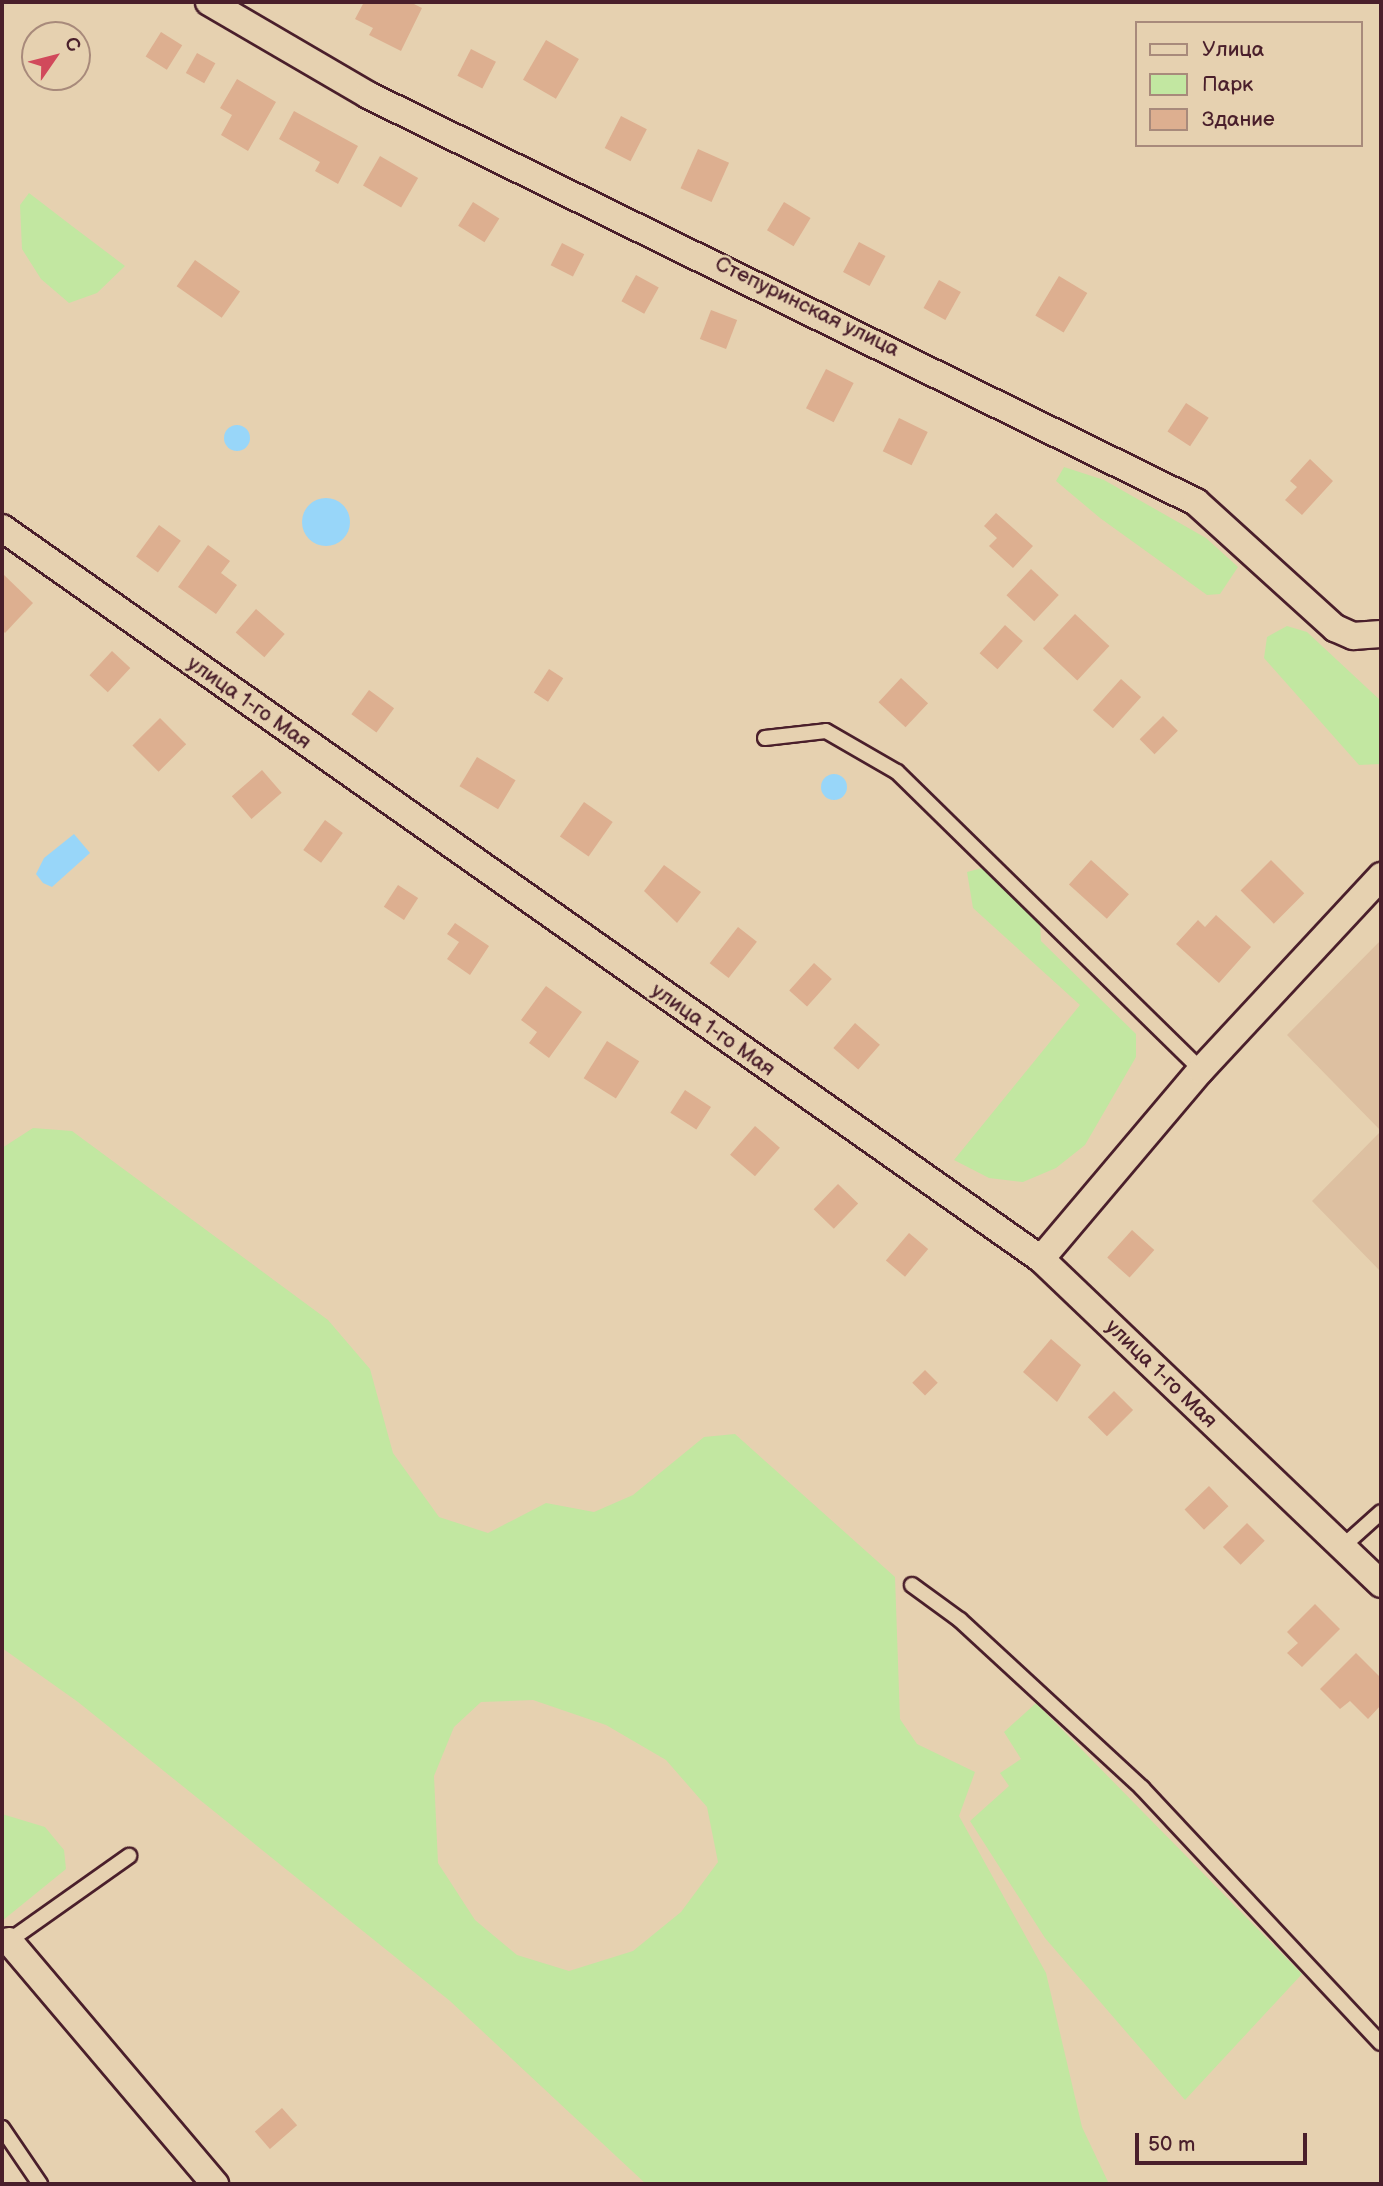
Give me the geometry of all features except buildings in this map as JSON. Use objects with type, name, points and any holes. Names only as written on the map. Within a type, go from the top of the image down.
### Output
[{"type":"street","name":"Степуринская улица","points":[[209,2],[368,95],[1196,502],[1335,628],[1353,636],[1381,634]]},
{"type":"street","name":"улица 1-го Мая","points":[[2,527],[1041,1259],[1381,1584]]},
{"type":"street","points":[[1041,1259],[1201,1070],[1381,876]]},
{"type":"street","points":[[5,1944],[215,2184]]},
{"type":"lane","points":[[765,738],[826,731],[897,772],[1201,1070]]},
{"type":"lane","points":[[1342,1547],[1381,1512]]},
{"type":"lane","points":[[912,1585],[960,1620],[1142,1788],[1238,1883],[1381,2043]]},
{"type":"lane","points":[[5,1944],[130,1856]]},
{"type":"lane","points":[[2,2128],[40,2184]]},
{"type":"shaded area","points":[[1381,940],[1381,1131],[1287,1035]]},
{"type":"shaded area","points":[[1381,1131],[1381,1272],[1312,1201]]},
{"type":"green space","points":[[29,193],[125,266],[97,293],[69,303],[41,279],[22,249],[20,205]]},
{"type":"green space","points":[[1064,467],[1104,480],[1206,538],[1238,567],[1220,594],[1207,595],[1100,518],[1056,481]]},
{"type":"green space","points":[[1287,626],[1307,632],[1381,701],[1381,764],[1359,765],[1264,658],[1267,637]]},
{"type":"green space","points":[[982,868],[1040,920],[1041,941],[1136,1034],[1136,1057],[1085,1145],[1056,1168],[1023,1182],[989,1178],[954,1160],[1080,1005],[973,908],[967,872]]},
{"type":"green space","points":[[33,1128],[72,1131],[328,1320],[370,1369],[393,1453],[439,1517],[488,1533],[546,1503],[594,1512],[633,1495],[704,1437],[735,1434],[895,1577],[900,1719],[917,1744],[975,1772],[959,1816],[1046,1973],[1082,2127],[1109,2184],[646,2184],[450,2001],[78,1702],[2,1648],[2,1148]],"holes":[[[533,1700],[606,1725],[666,1760],[707,1807],[718,1862],[681,1912],[633,1951],[569,1971],[517,1955],[475,1920],[438,1863],[434,1776],[454,1727],[481,1702]]]},
{"type":"green space","points":[[1036,1703],[1302,1974],[1185,2100],[1045,1938],[970,1821],[1009,1786],[1000,1773],[1021,1759],[1004,1732]]},
{"type":"green space","points":[[2,1814],[45,1827],[64,1850],[66,1869],[2,1921]]},
{"type":"water","points":[[237,425],[246,429],[250,438],[246,447],[237,451],[228,447],[224,438],[228,429]]},
{"type":"water","points":[[326,498],[343,505],[350,522],[343,539],[326,546],[309,539],[302,522],[309,505]]},
{"type":"water","points":[[834,774],[843,778],[847,787],[843,796],[834,800],[825,796],[821,787],[825,778]]},
{"type":"water","points":[[74,834],[90,853],[52,887],[43,883],[36,874],[44,858]]}]
